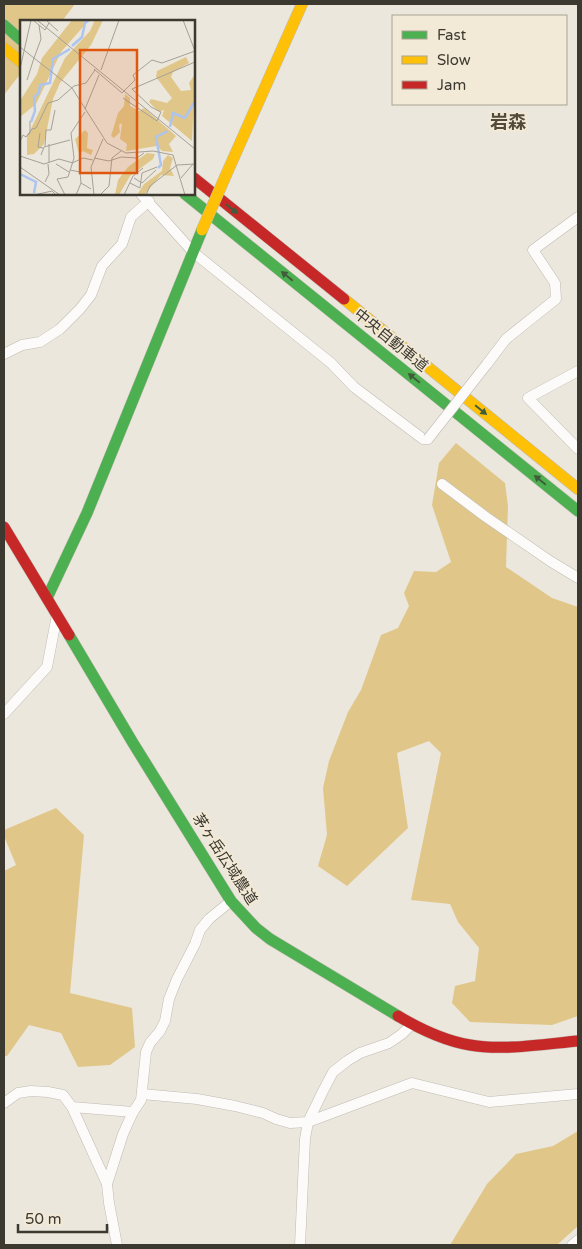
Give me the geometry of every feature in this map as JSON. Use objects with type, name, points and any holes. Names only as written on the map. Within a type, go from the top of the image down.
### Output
[{"type":"main road","points":[[47,598],[87,513],[202,230],[302,4]]},
{"type":"main road","points":[[4,26],[20,39]]},
{"type":"main road","points":[[4,48],[20,61]]},
{"type":"main road","name":"中央自動車道","points":[[195,179],[578,488]]},
{"type":"main road","name":"中央自動車道","points":[[186,195],[578,511]]},
{"type":"main road","name":"茅ヶ岳広域農道","points":[[4,527],[133,743],[231,901],[256,928],[270,939],[412,1024],[445,1038],[470,1045],[504,1047],[578,1041]]},
{"type":"street","points":[[4,354],[22,345],[40,342],[60,329],[80,309],[91,295],[102,266],[122,244],[131,217],[145,197],[193,252],[331,363],[354,387],[423,439],[428,439],[506,339],[556,299],[555,283],[533,250],[578,217]]},
{"type":"street","points":[[578,372],[528,398],[578,449]]},
{"type":"street","points":[[442,484],[550,561],[578,578]]},
{"type":"street","points":[[4,714],[47,667],[57,615]]},
{"type":"street","points":[[117,1245],[109,1203],[108,1184],[123,1134],[141,1100],[146,1052],[165,1022],[169,999],[200,930],[209,919],[231,901]]},
{"type":"street","points":[[300,1245],[305,1139],[308,1122],[322,1091],[333,1072],[347,1061],[360,1053],[389,1042],[402,1034],[412,1024]]},
{"type":"street","points":[[142,1094],[197,1099],[235,1106],[263,1113],[276,1120],[290,1123],[308,1122],[412,1083],[489,1102],[578,1094]]},
{"type":"street","points":[[4,1103],[18,1093],[31,1091],[63,1095],[72,1107],[108,1184]]},
{"type":"street","points":[[72,1107],[133,1112]]},
{"type":"street","points":[[572,1245],[578,1240]]},
{"type":"shaded area","points":[[4,4],[75,4],[63,20],[20,20],[20,74],[4,95]]},
{"type":"shaded area","points":[[456,443],[505,483],[508,506],[506,567],[552,598],[578,607],[578,1016],[552,1025],[470,1022],[452,1003],[455,986],[475,981],[479,948],[458,922],[450,904],[411,900],[441,753],[429,741],[397,753],[408,828],[347,886],[318,866],[327,835],[323,788],[329,761],[348,712],[361,690],[381,635],[398,628],[409,606],[404,593],[414,571],[436,572],[451,562],[432,505],[439,463]]},
{"type":"shaded area","points":[[56,808],[84,835],[70,993],[132,1008],[135,1047],[110,1065],[78,1067],[61,1033],[29,1025],[7,1056],[4,1056],[4,871],[16,865],[4,836],[4,830]]},
{"type":"shaded area","points":[[578,1131],[578,1226],[557,1245],[450,1245],[487,1184],[516,1154],[553,1146]]},
{"type":"traffic: fast","points":[[4,25],[20,39]]},
{"type":"traffic: fast","points":[[186,195],[578,511]]},
{"type":"traffic: fast","points":[[47,598],[87,513],[202,230]]},
{"type":"traffic: fast","points":[[69,635],[133,743],[231,901],[256,928],[270,939],[398,1016]]},
{"type":"traffic: slow","points":[[226,175],[302,4]]},
{"type":"traffic: slow","points":[[4,48],[20,61]]},
{"type":"traffic: slow","points":[[202,230],[226,175]]},
{"type":"traffic: slow","points":[[344,299],[578,489]]},
{"type":"traffic: jam","points":[[195,179],[344,299]]},
{"type":"traffic: jam","points":[[4,527],[69,635]]},
{"type":"traffic: jam","points":[[398,1016],[451,1041],[483,1047],[510,1047],[578,1041]]},
{"type":"district","name":"岩森","points":[[508,122]]}]
